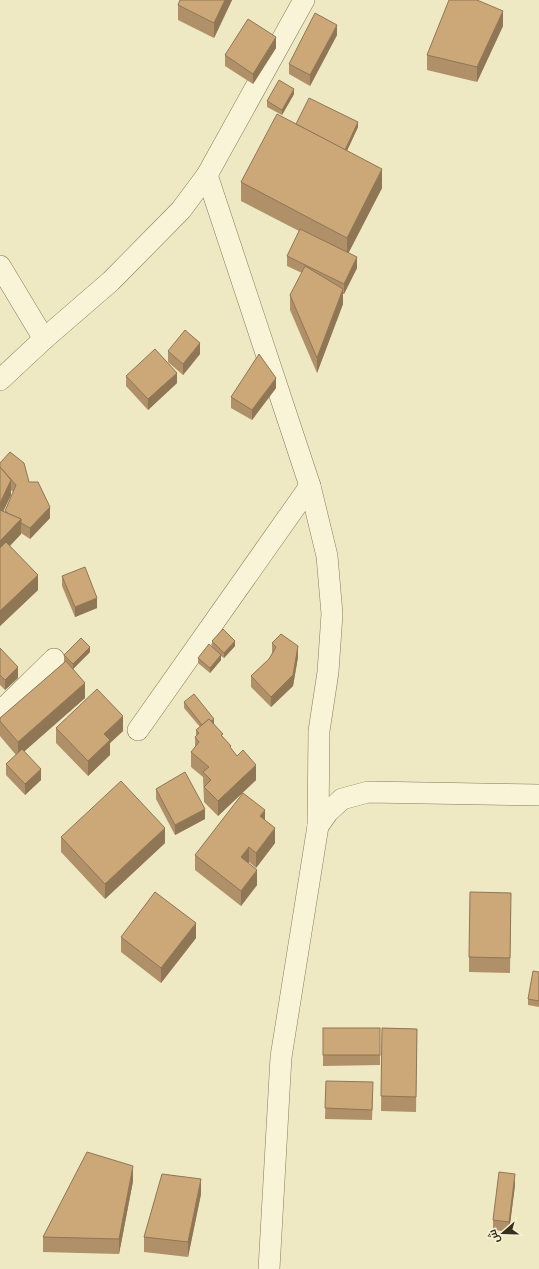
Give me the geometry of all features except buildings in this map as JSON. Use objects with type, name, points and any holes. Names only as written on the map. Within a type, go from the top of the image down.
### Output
[{"type":"street","points":[[0,380],[44,339],[111,281],[181,210],[207,175],[304,0]]},
{"type":"street","points":[[207,175],[310,486],[326,556],[332,614],[328,672],[319,730],[318,826],[281,1058],[269,1269]]},
{"type":"street","points":[[0,266],[44,339]]},
{"type":"street","points":[[138,730],[310,486]]},
{"type":"street","points":[[0,712],[54,659]]},
{"type":"street","points":[[318,826],[328,812],[342,799],[368,792],[539,795]]}]
